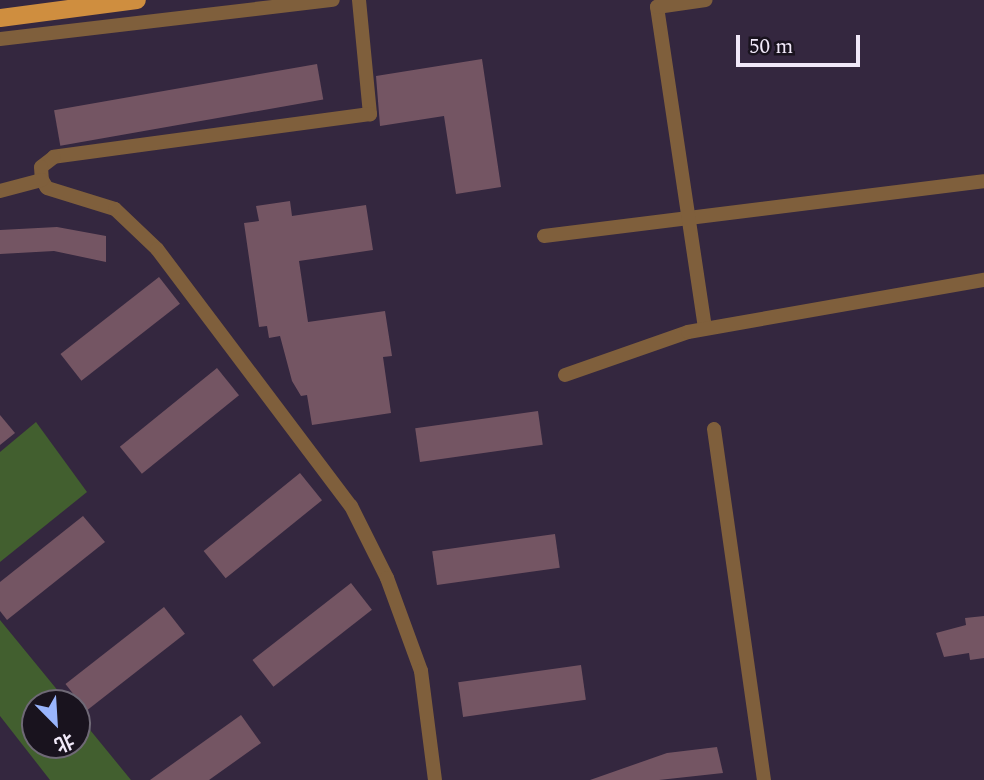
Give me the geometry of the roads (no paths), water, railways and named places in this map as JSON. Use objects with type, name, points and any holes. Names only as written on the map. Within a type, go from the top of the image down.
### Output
[{"type":"main road","points":[[0,18],[137,0]]},
{"type":"street","points":[[0,39],[333,0]]},
{"type":"street","points":[[359,0],[370,114],[54,157],[41,167],[42,180],[47,188],[116,209],[156,249],[351,506],[387,578],[421,671],[435,780]]},
{"type":"street","points":[[705,328],[657,7],[706,0]]},
{"type":"street","points":[[0,191],[42,180]]},
{"type":"street","points":[[544,236],[690,220],[984,181]]},
{"type":"street","points":[[565,375],[705,328],[984,280]]},
{"type":"street","points":[[714,429],[764,780]]}]
